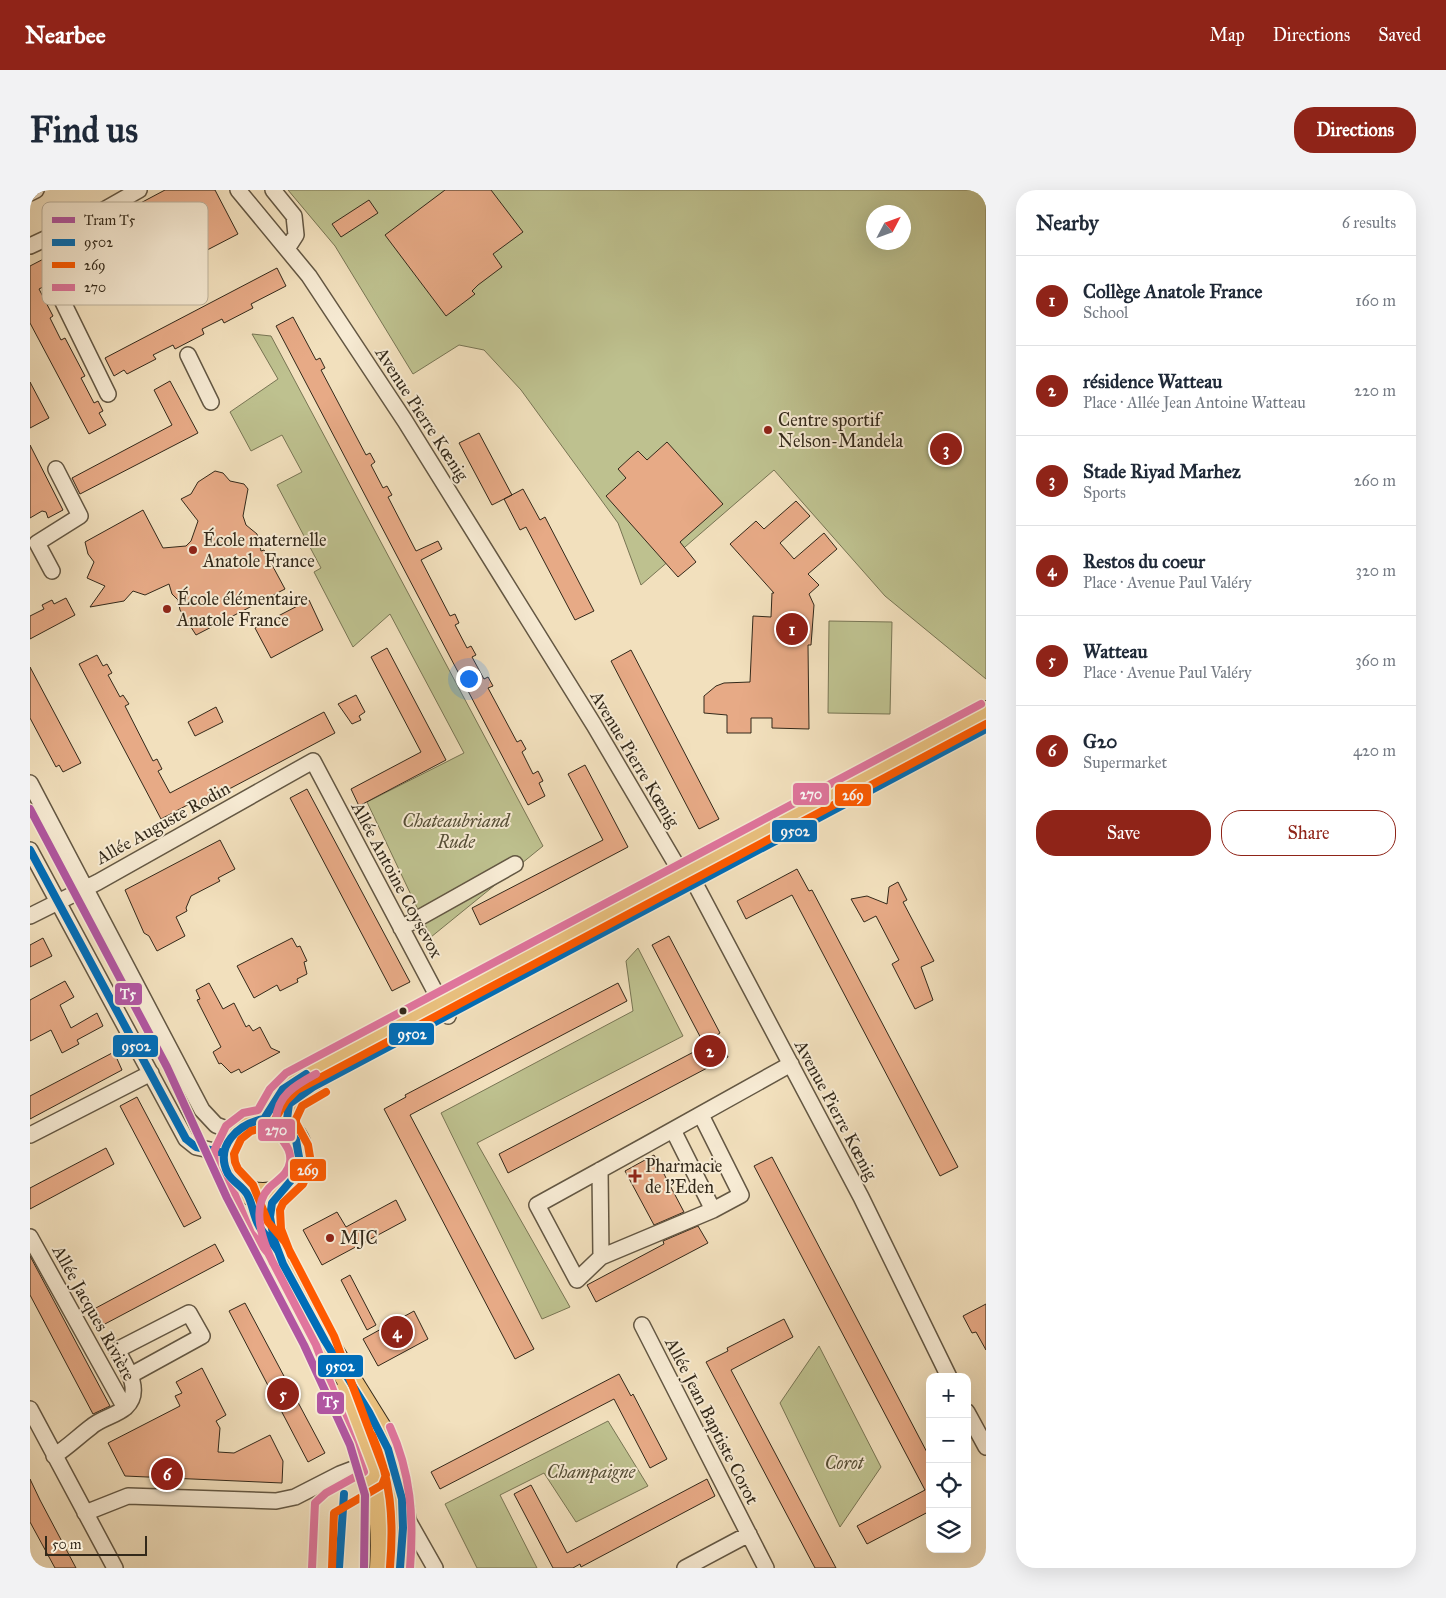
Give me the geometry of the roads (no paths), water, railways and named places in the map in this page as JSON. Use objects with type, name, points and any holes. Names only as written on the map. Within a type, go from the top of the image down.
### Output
[{"type":"main road","points":[[689,880],[986,713]]},
{"type":"main road","points":[[286,1127],[289,1104],[299,1095],[444,1010],[689,880],[986,729]]},
{"type":"main road","points":[[264,1118],[278,1095],[291,1082],[444,1010]]},
{"type":"main road","points":[[244,1190],[266,1195],[278,1192],[288,1186],[295,1177],[300,1166],[301,1154],[298,1142],[286,1127],[279,1122],[264,1118],[247,1122],[229,1142],[229,1174],[244,1190],[259,1227],[276,1247],[325,1341],[381,1431],[381,1459],[393,1510],[396,1565]]},
{"type":"main road","points":[[276,1247],[270,1209],[278,1192]]},
{"type":"main road","points":[[381,1459],[400,1488],[393,1510]]},
{"type":"street","points":[[30,193],[36,190]]},
{"type":"street","points":[[118,202],[139,190]]},
{"type":"street","name":"Avenue Pierre Kœnig","points":[[238,190],[309,276],[405,421],[689,880],[791,1064],[868,1211],[948,1373]]},
{"type":"street","points":[[272,190],[294,216],[296,235],[287,249]]},
{"type":"street","points":[[30,246],[42,240]]},
{"type":"street","points":[[64,305],[108,394]]},
{"type":"street","points":[[188,355],[211,402]]},
{"type":"street","points":[[52,571],[37,543],[80,516],[56,468]]},
{"type":"street","name":"Allée Auguste Rodin","points":[[30,916],[313,761]]},
{"type":"street","name":"Allée Antoine Coysevox","points":[[313,761],[444,1010]]},
{"type":"street","points":[[30,783],[202,1110],[216,1124],[229,1142],[196,1147],[186,1139],[30,850]]},
{"type":"street","points":[[401,928],[515,864]]},
{"type":"street","points":[[700,1115],[741,1196],[713,1210],[601,1257],[577,1280],[537,1206],[791,1064]]},
{"type":"street","points":[[30,1134],[150,1073]]},
{"type":"street","points":[[673,1130],[713,1210]]},
{"type":"street","points":[[600,1170],[601,1257]]},
{"type":"street","name":"Allée Jacques Rivière","points":[[30,1237],[124,1408]]},
{"type":"street","name":"Allée Jacques Rivière","points":[[54,1456],[83,1436],[91,1426],[124,1408],[131,1399],[133,1379],[117,1350],[189,1313],[202,1336],[131,1375]]},
{"type":"street","name":"Allée Jean Baptiste Corot","points":[[642,1325],[766,1568]]},
{"type":"street","points":[[30,1409],[114,1568]]},
{"type":"street","points":[[970,1418],[986,1447]]},
{"type":"street","points":[[85,1513],[128,1496],[276,1501],[295,1497],[340,1474],[381,1459]]},
{"type":"street","points":[[393,1510],[434,1567]]},
{"type":"street","points":[[685,1568],[749,1534]]},
{"type":"street","points":[[396,1565],[415,1550],[423,1554],[434,1567]]},
{"type":"tram line","name":"T5","points":[[30,809],[167,1067],[227,1198],[304,1345],[350,1445],[365,1495],[364,1568]]},
{"type":"place","name":"Centre sportif Nelson-Mandela","points":[[768,430]]},
{"type":"place","name":"Stade Riyad Marhez","points":[[946,449]]},
{"type":"place","name":"École maternelle Anatole France","points":[[193,550]]},
{"type":"place","name":"École élémentaire Anatole France","points":[[167,609]]},
{"type":"place","name":"Collège Anatole France","points":[[792,629]]},
{"type":"place","name":"résidence Watteau","points":[[710,1051]]},
{"type":"place","name":"Pharmacie de l'Eden","points":[[635,1176]]},
{"type":"place","name":"MJC","points":[[330,1238]]},
{"type":"place","name":"Restos du coeur","points":[[397,1332]]},
{"type":"place","name":"Watteau","points":[[283,1394]]},
{"type":"place","name":"G20","points":[[167,1474]]},
{"type":"park label","name":"Chateaubriand Rude","points":[[456,831]]},
{"type":"park label","name":"Corot","points":[[844,1463]]},
{"type":"park label","name":"Champaigne","points":[[591,1472]]}]
